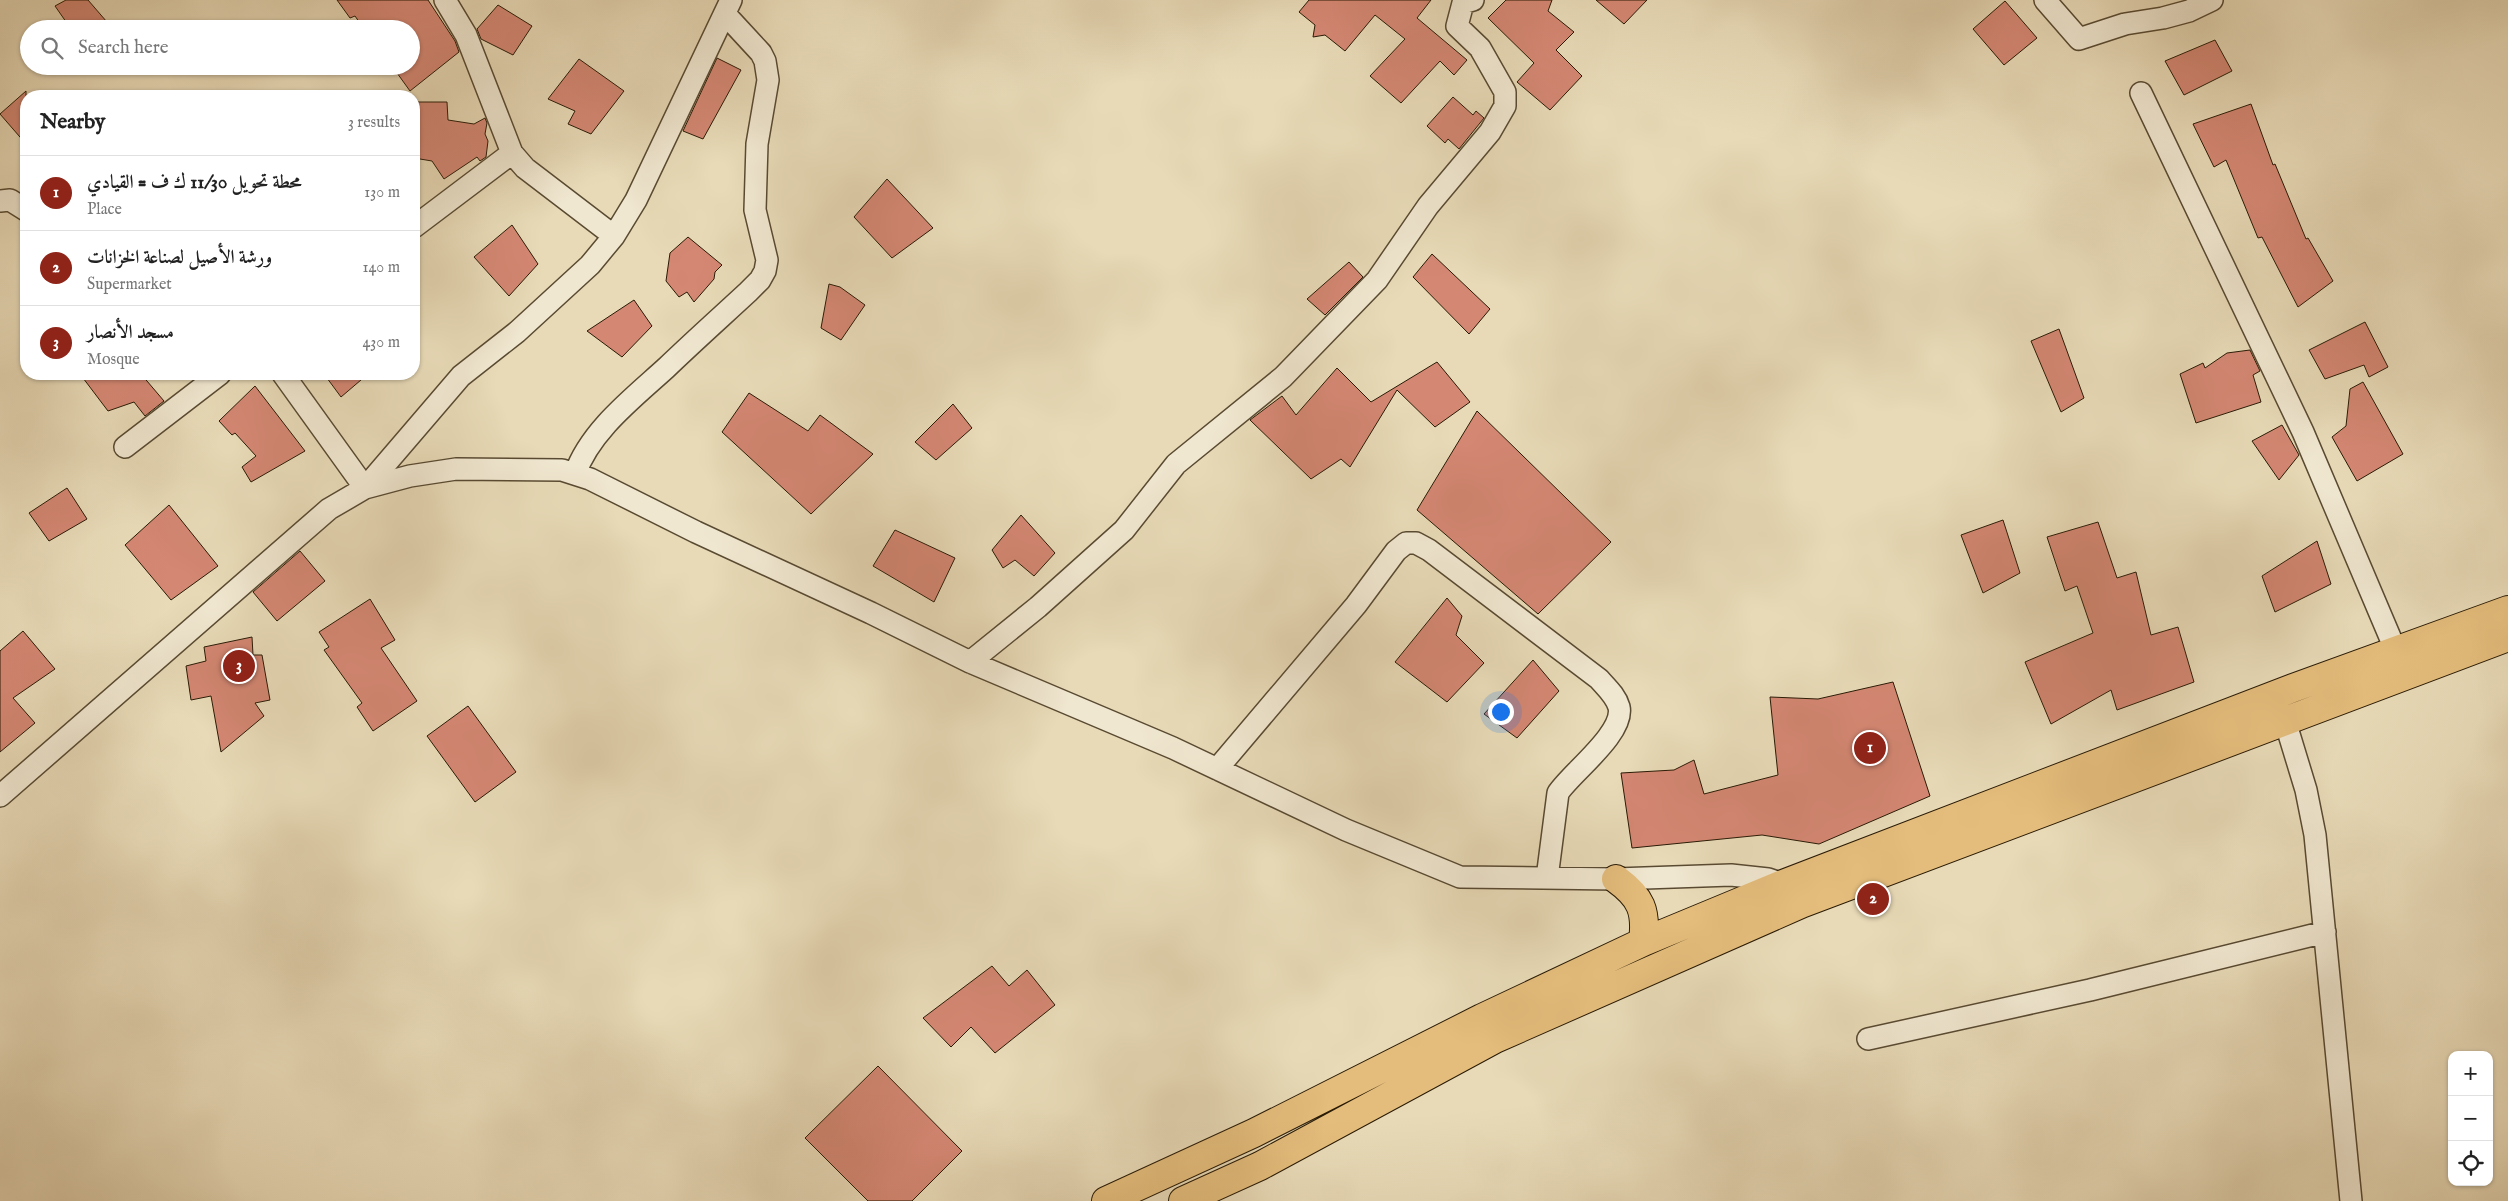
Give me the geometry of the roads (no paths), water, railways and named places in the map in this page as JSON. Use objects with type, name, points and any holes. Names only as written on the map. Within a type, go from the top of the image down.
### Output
[{"type":"highway","points":[[1183,1201],[1260,1166],[1495,1040],[1800,904],[2285,721],[2508,610]]},
{"type":"highway","points":[[1106,1201],[1254,1133],[1482,1018],[1643,942],[1783,884],[2401,663],[2508,637]]},
{"type":"highway","points":[[1616,879],[1631,890],[1641,905],[1646,924],[1643,942]]},
{"type":"street","points":[[445,0],[466,35],[512,153],[525,168],[614,236]]},
{"type":"street","points":[[970,662],[1038,607],[1124,530],[1176,464],[1290,370],[1377,280],[1428,206],[1490,132],[1504,106],[1505,92],[1480,48],[1457,26],[1464,4],[1473,0]]},
{"type":"street","points":[[2045,0],[2079,39],[2125,24],[2189,11],[2212,0]]},
{"type":"street","points":[[365,488],[461,376],[517,332],[561,292],[590,265],[614,236],[636,200],[728,7],[761,53],[765,61],[768,80],[758,144],[755,210],[767,260],[765,271],[760,280],[748,292],[636,395],[594,438],[580,460],[575,474]]},
{"type":"street","points":[[2141,93],[2303,432],[2401,663]]},
{"type":"street","points":[[420,222],[512,153]]},
{"type":"street","points":[[0,201],[10,200],[20,206]]},
{"type":"street","points":[[125,448],[212,380]]},
{"type":"street","points":[[287,380],[365,488]]},
{"type":"street","points":[[3,789],[329,510],[365,488],[410,476],[456,469],[562,470],[590,478],[696,532],[871,613],[970,662],[1217,769],[1346,830],[1460,878],[1616,879],[1731,875],[1768,879],[1783,884],[1800,904]]},
{"type":"street","points":[[1217,769],[1356,605],[1396,551],[1406,542],[1416,543],[1429,550],[1599,679],[1612,693],[1620,709],[1615,726],[1596,753],[1565,782],[1558,793],[1547,878]]},
{"type":"street","points":[[2285,721],[2306,790],[2315,835],[2351,1201]]},
{"type":"street","points":[[1868,1039],[2090,990],[2325,932]]},
{"type":"place","name":"مسجد الأنصار","points":[[239,666]]},
{"type":"place","name":"محطة تحويل 11/30 ك ف = القيادي","points":[[1870,748]]},
{"type":"place","name":"ورشة الأصيل لصناعة الخزانات","points":[[1873,899]]}]
